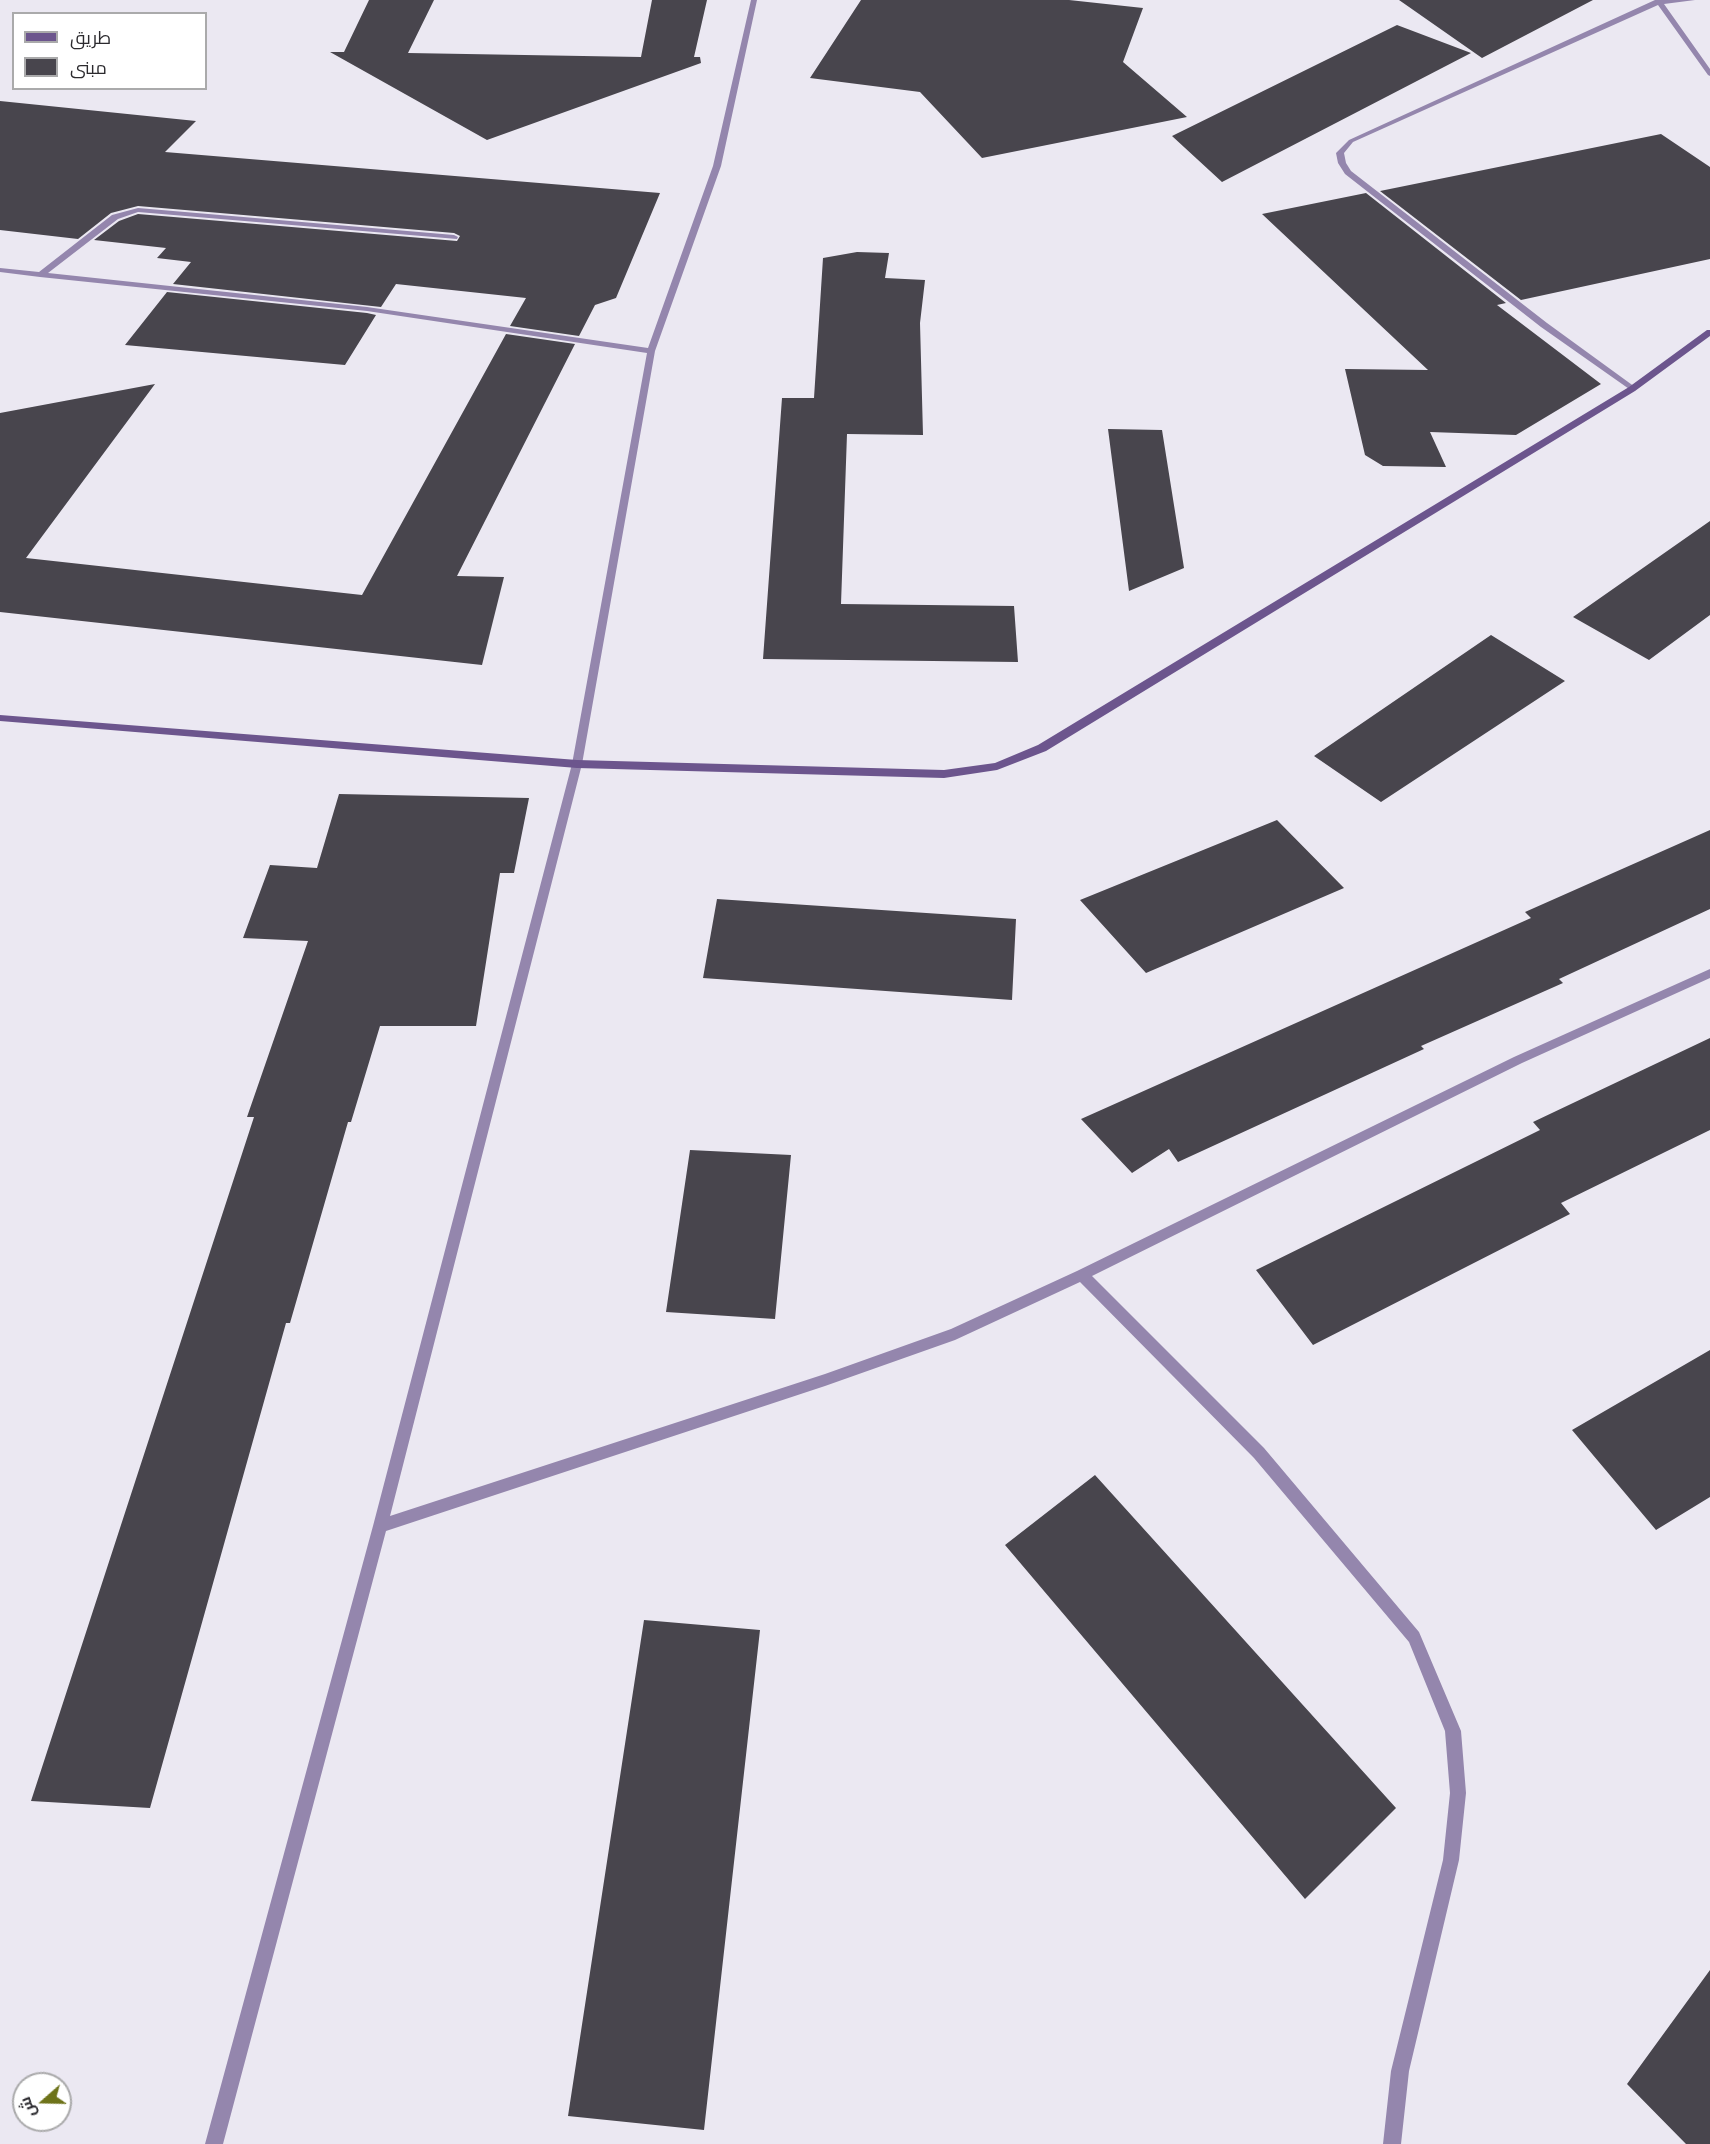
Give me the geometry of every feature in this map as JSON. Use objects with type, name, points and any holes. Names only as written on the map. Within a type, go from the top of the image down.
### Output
[{"type":"main road","points":[[0,718],[577,764],[944,774],[997,766],[1042,748],[1632,389],[1710,332]]},
{"type":"street","points":[[214,2144],[380,1526],[577,764],[651,351],[717,166],[754,0]]},
{"type":"street","points":[[1632,389],[1544,325],[1348,172],[1340,153],[1351,141],[1658,1],[1692,0]]},
{"type":"street","points":[[1658,1],[1710,74]]},
{"type":"street","points":[[40,275],[115,217],[138,210],[454,237]]},
{"type":"street","points":[[0,270],[367,309],[651,351]]},
{"type":"street","points":[[380,1526],[956,1334],[1082,1275],[1518,1060],[1710,973]]},
{"type":"street","points":[[1082,1275],[1259,1453],[1414,1637],[1453,1731],[1458,1793],[1451,1860],[1400,2071],[1392,2144]]},
{"type":"building","points":[[369,0],[434,0],[408,53],[641,57],[652,0],[707,0],[694,57],[700,57],[701,63],[487,140],[330,52],[344,52]]},
{"type":"building","points":[[861,0],[1069,0],[1143,8],[1123,62],[1187,117],[982,158],[920,92],[810,78]]},
{"type":"building","points":[[1399,0],[1593,0],[1482,58]]},
{"type":"building","points":[[1397,25],[1471,53],[1222,182],[1172,136]]},
{"type":"building","points":[[0,101],[196,121],[165,152],[660,193],[616,298],[595,305],[579,336],[510,326],[526,298],[396,284],[381,307],[173,284],[191,262],[157,258],[166,248],[94,240],[119,221],[138,214],[457,241],[460,236],[454,233],[138,206],[111,213],[78,239],[0,230]]},
{"type":"building","points":[[1661,134],[1710,167],[1710,259],[1521,300],[1380,191]]},
{"type":"building","points":[[1366,193],[1506,303],[1497,305],[1601,384],[1516,435],[1430,432],[1446,467],[1383,466],[1365,455],[1345,369],[1428,370],[1262,214]]},
{"type":"building","points":[[857,252],[889,253],[885,278],[925,280],[920,323],[923,435],[847,434],[841,604],[1014,606],[1018,662],[763,659],[782,398],[814,398],[823,258]]},
{"type":"building","points":[[167,292],[376,315],[345,365],[125,345]]},
{"type":"building","points":[[506,334],[575,344],[457,576],[504,577],[482,665],[0,612],[0,413],[155,384],[26,558],[362,595]]},
{"type":"building","points":[[1108,429],[1162,430],[1184,568],[1129,591]]},
{"type":"building","points":[[1710,521],[1710,615],[1649,660],[1573,617]]},
{"type":"building","points":[[1491,635],[1565,681],[1381,802],[1314,756]]},
{"type":"building","points":[[339,794],[529,798],[514,873],[500,873],[476,1026],[380,1026],[351,1122],[348,1122],[290,1323],[286,1323],[150,1808],[31,1801],[254,1117],[247,1117],[308,941],[243,938],[270,865],[317,868]]},
{"type":"building","points":[[1277,820],[1344,888],[1146,973],[1080,900]]},
{"type":"building","points":[[1710,830],[1710,909],[1559,979],[1563,983],[1421,1046],[1424,1049],[1178,1162],[1169,1149],[1132,1173],[1081,1119],[1531,918],[1525,912]]},
{"type":"building","points":[[717,899],[1016,919],[1012,1000],[703,978]]},
{"type":"building","points":[[1710,1038],[1710,1130],[1561,1203],[1570,1214],[1313,1345],[1256,1270],[1540,1130],[1533,1122]]},
{"type":"building","points":[[690,1150],[791,1155],[775,1319],[666,1312]]},
{"type":"building","points":[[1710,1350],[1710,1497],[1656,1530],[1572,1430]]},
{"type":"building","points":[[1095,1475],[1396,1808],[1305,1899],[1005,1545]]},
{"type":"building","points":[[644,1620],[760,1630],[704,2130],[568,2116]]},
{"type":"building","points":[[1710,1970],[1710,2144],[1686,2144],[1627,2084]]}]
